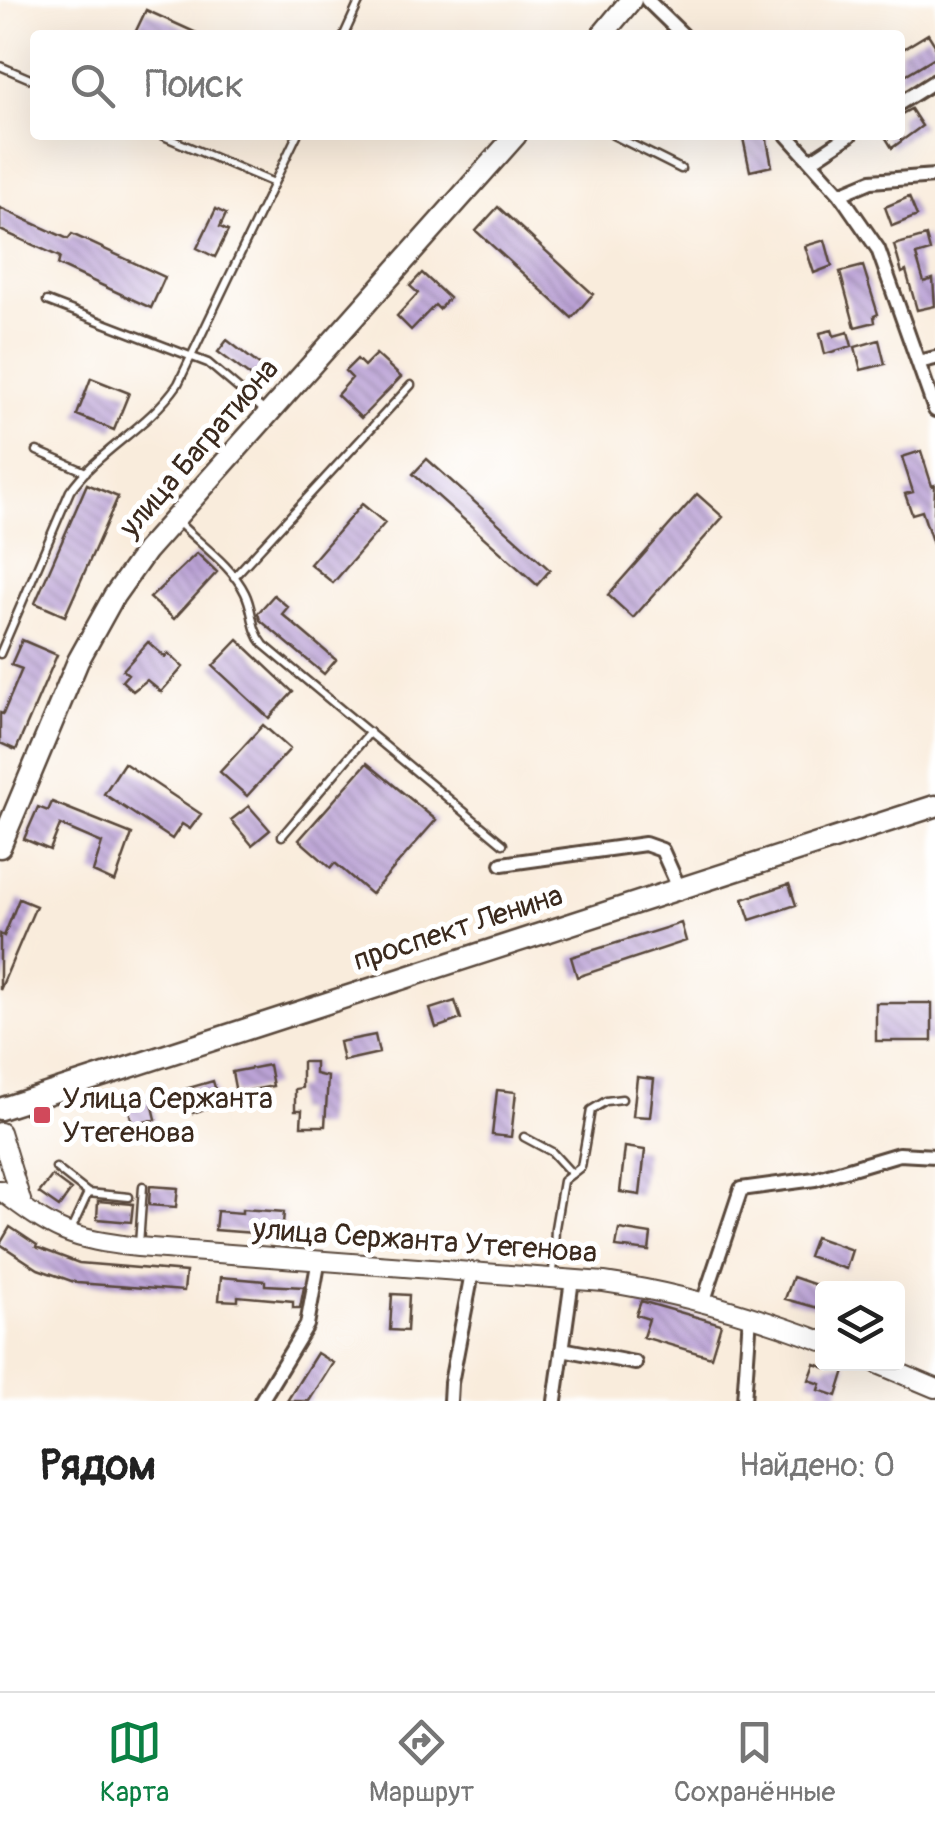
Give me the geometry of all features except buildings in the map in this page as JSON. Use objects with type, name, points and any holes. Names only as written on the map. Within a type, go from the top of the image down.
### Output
[{"type":"main road","points":[[606,30],[631,0]]},
{"type":"main road","name":"улица Багратиона","points":[[0,848],[78,661],[100,620],[146,552],[512,140]]},
{"type":"main road","name":"проспект Ленина","points":[[0,1109],[935,806]]},
{"type":"main road","points":[[0,1132],[23,1208]]},
{"type":"main road","name":"улица Сержанта Утегенова","points":[[0,1190],[68,1235],[138,1248],[319,1259],[664,1290],[815,1338]]},
{"type":"main road","points":[[895,1371],[935,1388]]},
{"type":"street","points":[[647,0],[678,30]]},
{"type":"street","points":[[905,100],[935,81]]},
{"type":"street","points":[[791,140],[840,194],[878,249],[935,410]]},
{"type":"street","points":[[812,160],[842,140]]},
{"type":"street","points":[[840,194],[870,181],[935,176]]},
{"type":"street","points":[[919,362],[935,358]]},
{"type":"street","points":[[502,864],[645,844],[662,850],[679,888]]},
{"type":"street","points":[[704,1300],[741,1190],[815,1178],[899,1154],[935,1156]]},
{"type":"street","points":[[261,1401],[307,1326],[319,1259]]},
{"type":"street","points":[[450,1401],[472,1273]]},
{"type":"street","points":[[555,1401],[562,1349],[562,1279]]},
{"type":"street","points":[[744,1401],[750,1315]]},
{"type":"street","points":[[562,1349],[635,1363]]},
{"type":"lane","points":[[346,30],[360,0]]},
{"type":"lane","points":[[0,66],[30,79]]},
{"type":"lane","points":[[173,140],[274,183]]},
{"type":"lane","points":[[0,654],[70,491],[86,472],[163,406],[191,358],[294,140]]},
{"type":"lane","points":[[623,140],[681,169]]},
{"type":"lane","points":[[47,301],[208,363],[268,414]]},
{"type":"lane","points":[[234,578],[411,385]]},
{"type":"lane","points":[[37,452],[86,472]]},
{"type":"lane","points":[[175,519],[246,594],[252,625],[264,644],[503,844]]},
{"type":"lane","points":[[282,836],[370,732]]},
{"type":"lane","points":[[562,1279],[555,1228],[563,1181],[581,1167],[591,1110],[606,1100],[622,1099]]},
{"type":"lane","points":[[524,1137],[552,1152],[572,1174]]},
{"type":"lane","points":[[56,1168],[88,1193],[129,1197]]},
{"type":"lane","points":[[138,1248],[143,1186]]},
{"type":"lane","points":[[68,1235],[88,1193]]},
{"type":"place","name":"Улица Сержанта Утегенова","points":[[42,1115]]}]
